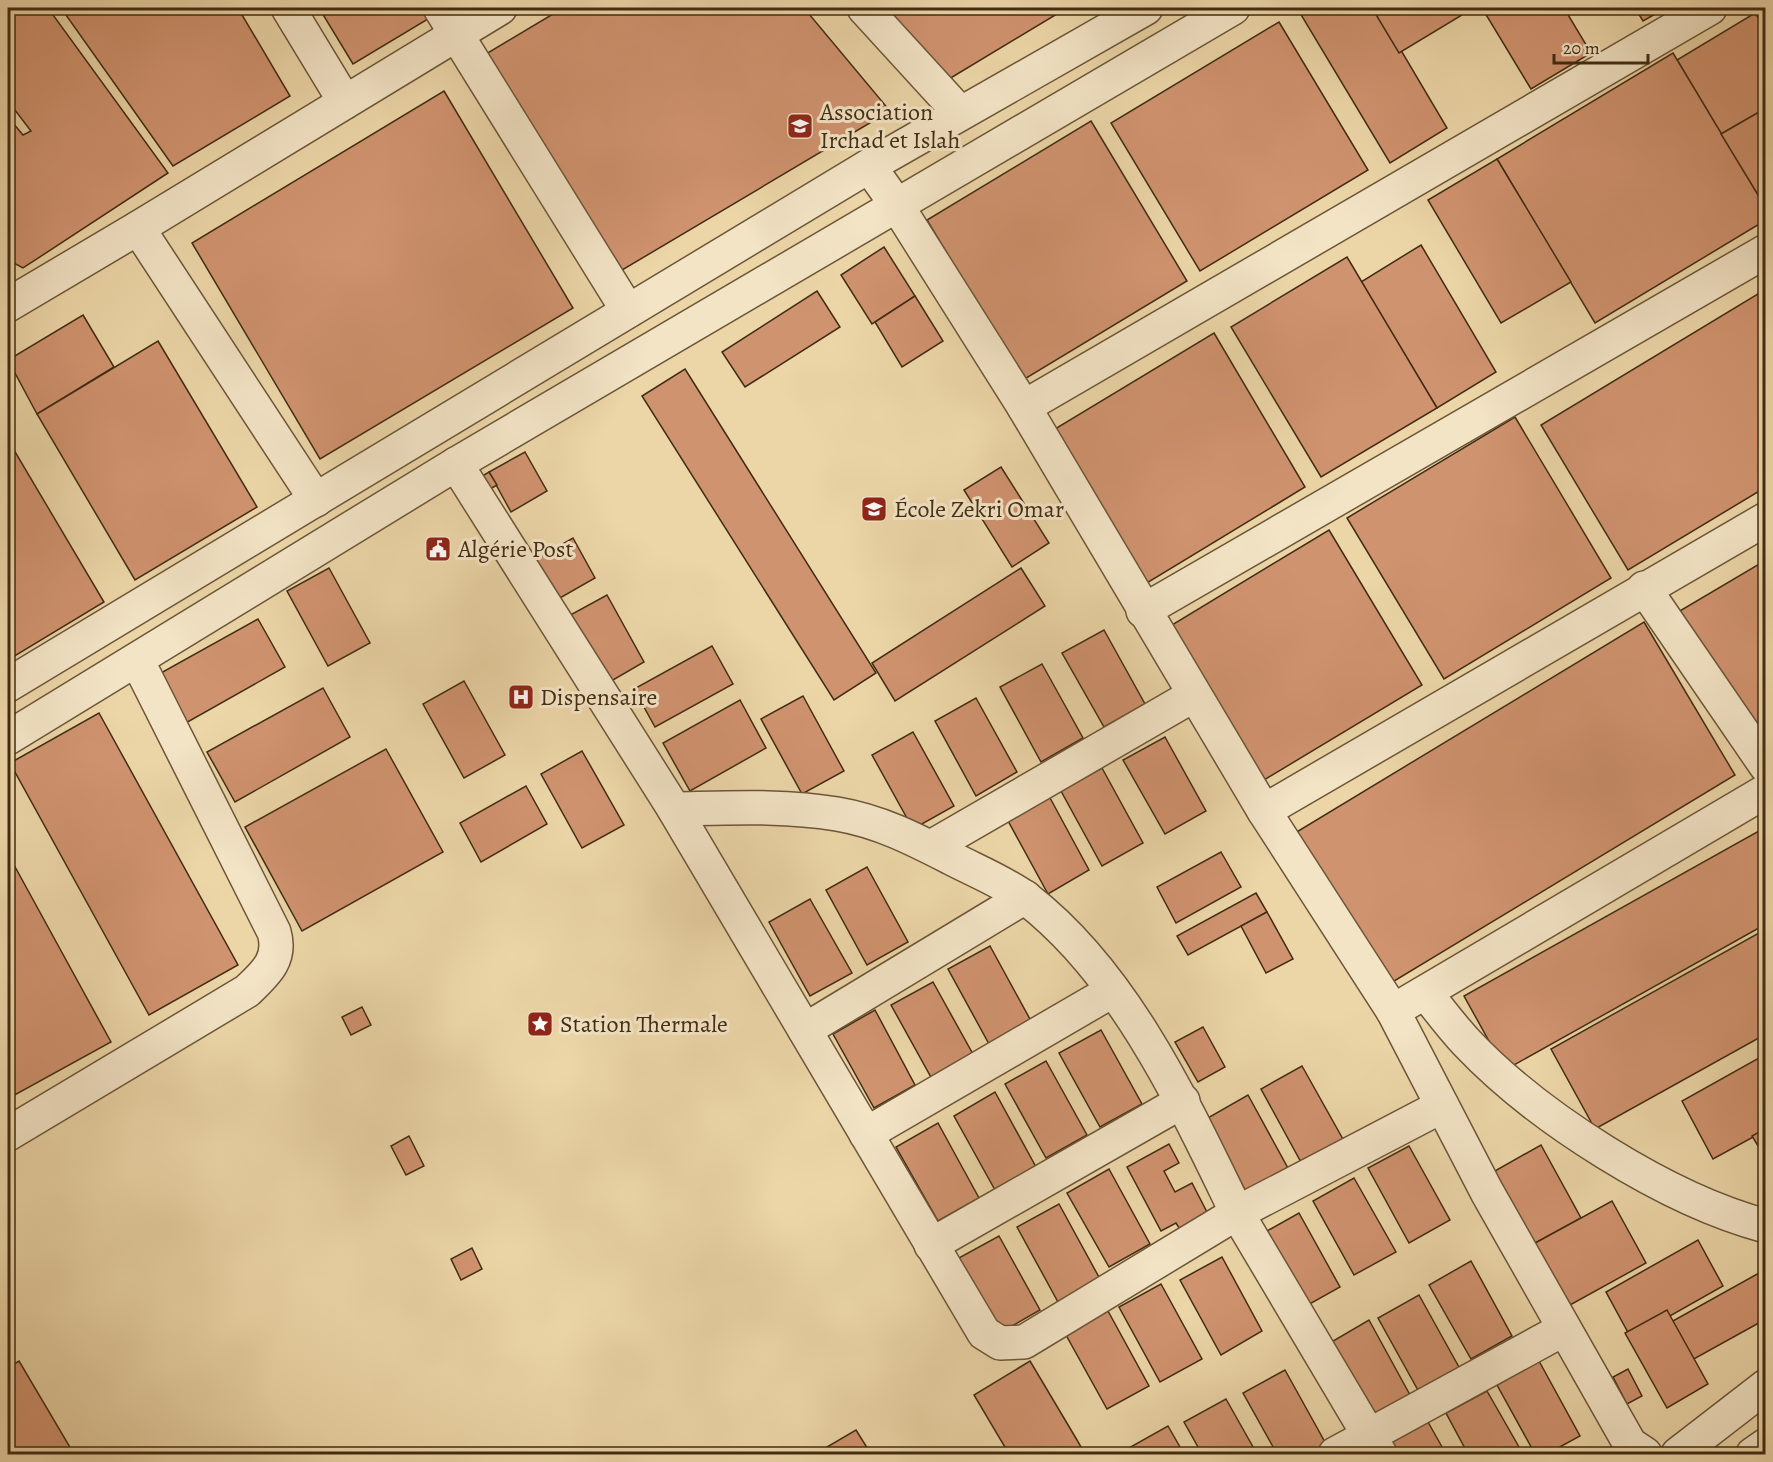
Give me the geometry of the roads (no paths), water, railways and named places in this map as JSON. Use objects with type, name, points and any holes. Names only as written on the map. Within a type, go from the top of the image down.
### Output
[{"type":"street","points":[[288,8],[345,102]]},
{"type":"street","points":[[15,292],[138,228],[345,102],[448,21],[500,8]]},
{"type":"street","points":[[864,8],[960,113]]},
{"type":"street","points":[[8,685],[869,166],[1146,8]]},
{"type":"street","points":[[8,738],[456,465],[896,204],[1233,8]]},
{"type":"street","points":[[1024,407],[1710,8]]},
{"type":"street","points":[[448,21],[628,311]]},
{"type":"street","points":[[869,166],[896,204],[1024,407],[1264,811],[1393,1011],[1563,1329],[1634,1451]]},
{"type":"street","points":[[138,228],[316,500]]},
{"type":"street","points":[[1143,610],[1766,251]]},
{"type":"street","points":[[456,465],[674,809],[984,1333],[992,1340],[1010,1344],[1024,1342],[1237,1213],[1442,1106]]},
{"type":"street","points":[[1264,811],[1766,519]]},
{"type":"street","points":[[1644,588],[1766,766]]},
{"type":"street","points":[[10,1127],[247,991],[272,965],[277,954],[274,932],[137,660]]},
{"type":"street","points":[[931,847],[1194,695]]},
{"type":"street","points":[[1393,1011],[1766,791]]},
{"type":"street","points":[[674,809],[776,807],[838,814],[883,825],[931,847],[1025,897],[1049,918],[1112,991],[1160,1060],[1183,1101],[1237,1213],[1375,1445]]},
{"type":"street","points":[[805,1030],[1025,897]]},
{"type":"street","points":[[866,1134],[1112,991]]},
{"type":"street","points":[[1426,993],[1479,1055],[1537,1103],[1600,1149],[1698,1202],[1766,1226]]},
{"type":"street","points":[[932,1245],[1183,1101]]},
{"type":"street","points":[[1335,1455],[1375,1445],[1563,1329]]},
{"type":"street","points":[[1678,1455],[1766,1386]]},
{"type":"street","points":[[1753,1455],[1766,1445]]},
{"type":"place","name":"Association Irchad et Islah","points":[[800,126]]},
{"type":"place","name":"École Zekri Omar","points":[[874,509]]},
{"type":"place","name":"Algérie Post","points":[[438,549]]},
{"type":"place","name":"Dispensaire","points":[[521,697]]},
{"type":"place","name":"Station Thermale","points":[[540,1024]]}]
